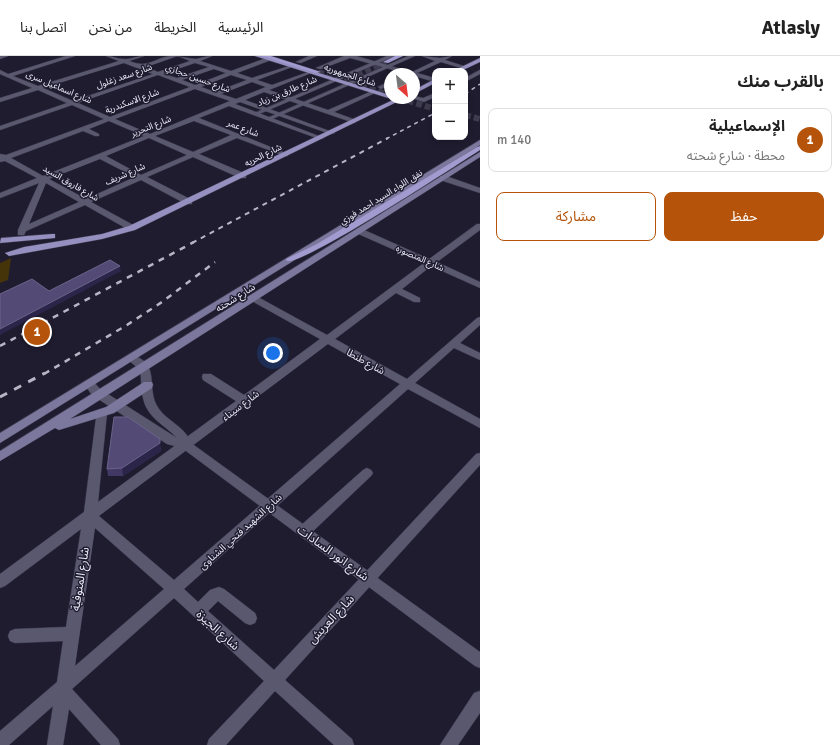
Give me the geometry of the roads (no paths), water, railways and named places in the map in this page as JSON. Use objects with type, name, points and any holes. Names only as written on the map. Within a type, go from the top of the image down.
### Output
[{"type":"highway","points":[[387,64],[400,56]]},
{"type":"highway","name":"شارع الجمهوريه","points":[[269,57],[321,72]]},
{"type":"highway","name":"شارع الجمهوريه","points":[[269,57],[321,72]]},
{"type":"main road","name":"شارع الجمهوريه","points":[[258,56],[269,57],[309,72],[321,72],[334,75],[331,72],[384,88]]},
{"type":"main road","name":"شارع الجمهوريه","points":[[280,56],[299,62],[336,80],[384,95]]},
{"type":"main road","points":[[464,67],[480,60]]},
{"type":"main road","points":[[420,89],[432,83]]},
{"type":"main road","name":"شارع الحريه","points":[[0,258],[36,246],[112,234],[132,228],[332,133],[384,104]]},
{"type":"main road","name":"شارع شحته","points":[[0,457],[443,178],[480,148]]},
{"type":"main road","name":"شارع شحته","points":[[0,439],[290,259],[480,148]]},
{"type":"main road","name":"شارع الحريه","points":[[1,241],[18,238],[36,238],[108,228],[132,228]]},
{"type":"main road","points":[[1,241],[12,245],[12,249],[9,254]]},
{"type":"main road","points":[[41,432],[101,413],[117,406],[148,385]]},
{"type":"street","points":[[0,57],[5,56]]},
{"type":"street","points":[[0,78],[72,56]]},
{"type":"street","name":"شارع حسين حجازي","points":[[109,56],[235,102],[266,109],[332,133]]},
{"type":"street","points":[[0,100],[142,56]]},
{"type":"street","points":[[141,67],[176,56]]},
{"type":"street","points":[[181,56],[272,87]]},
{"type":"street","name":"شارع سعد زغلول","points":[[0,128],[209,56]]},
{"type":"street","points":[[299,62],[314,56]]},
{"type":"street","points":[[321,72],[350,56],[376,63],[387,64],[397,68]]},
{"type":"street","name":"شارع طارق بن زياد","points":[[255,114],[392,56]]},
{"type":"street","name":"شارع طارق بن زياد","points":[[268,119],[357,80],[387,64],[412,56]]},
{"type":"street","points":[[425,56],[464,67]]},
{"type":"street","points":[[420,70],[449,56]]},
{"type":"street","name":"شارع الاسكندرية","points":[[2,157],[110,119],[232,73],[269,57]]},
{"type":"street","points":[[214,94],[290,66]]},
{"type":"street","points":[[177,80],[215,67]]},
{"type":"street","name":"شارع اسماعيل سرى","points":[[0,72],[243,176]]},
{"type":"street","name":"شارع التحرير","points":[[0,196],[309,72]]},
{"type":"street","points":[[468,78],[480,72]]},
{"type":"street","points":[[420,76],[432,80]]},
{"type":"street","points":[[264,90],[354,121]]},
{"type":"street","points":[[328,112],[374,92]]},
{"type":"street","points":[[420,99],[424,100],[432,96]]},
{"type":"street","name":"شارع حسين حجازي","points":[[235,102],[255,114],[321,138]]},
{"type":"street","name":"شارع عمر","points":[[193,118],[286,155]]},
{"type":"street","points":[[83,129],[97,135]]},
{"type":"street","name":"شارع شريف","points":[[22,230],[237,136]]},
{"type":"street","points":[[100,156],[189,202]]},
{"type":"street","name":"شارع فاروق السيد","points":[[2,157],[44,178],[132,228]]},
{"type":"street","points":[[18,238],[44,178]]},
{"type":"street","points":[[443,178],[480,191]]},
{"type":"street","name":"شارع سيناء","points":[[0,582],[480,226]]},
{"type":"street","name":"شارع المنصوره","points":[[359,231],[480,285]]},
{"type":"street","points":[[395,289],[417,300]]},
{"type":"street","name":"شارع طنطا","points":[[253,298],[480,424]]},
{"type":"street","name":"شارع الشهيد فتحي الشناوى","points":[[0,742],[64,689],[406,383],[480,320]]},
{"type":"street","points":[[453,344],[480,357]]},
{"type":"street","points":[[131,358],[143,366]]},
{"type":"street","name":"شارع انور السادات","points":[[143,366],[148,375],[148,397],[153,409],[162,420],[183,437],[186,445]]},
{"type":"street","points":[[207,377],[245,401]]},
{"type":"street","name":"شارع انور السادات","points":[[90,384],[93,390],[99,395],[172,441],[186,445],[480,661]]},
{"type":"street","name":"شارع المنوفية","points":[[55,745],[90,516],[101,413]]},
{"type":"street","name":"شارع العريش","points":[[215,745],[480,457]]},
{"type":"street","points":[[304,531],[367,473]]},
{"type":"street","name":"شارع الجيزة","points":[[90,516],[174,589],[346,745]]},
{"type":"street","points":[[198,611],[215,594],[220,593],[250,618]]},
{"type":"street","points":[[15,636],[72,634]]},
{"type":"street","points":[[64,689],[112,745]]},
{"type":"street","points":[[448,745],[480,699]]},
{"type":"tunnel","points":[[349,79],[386,62]]},
{"type":"tunnel","points":[[318,72],[384,93]]},
{"type":"tunnel","points":[[419,104],[432,108]]},
{"type":"tunnel","points":[[468,116],[480,119]]},
{"type":"railway","points":[[468,92],[480,84]]},
{"type":"railway","points":[[386,139],[432,115]]},
{"type":"railway","points":[[192,243],[388,138]]},
{"type":"railway","points":[[0,346],[194,242]]},
{"type":"railway","points":[[44,374],[127,325],[162,302],[215,262]]},
{"type":"railway","points":[[0,397],[45,373]]},
{"type":"place","name":"الإسماعيلية","points":[[37,332]]}]
